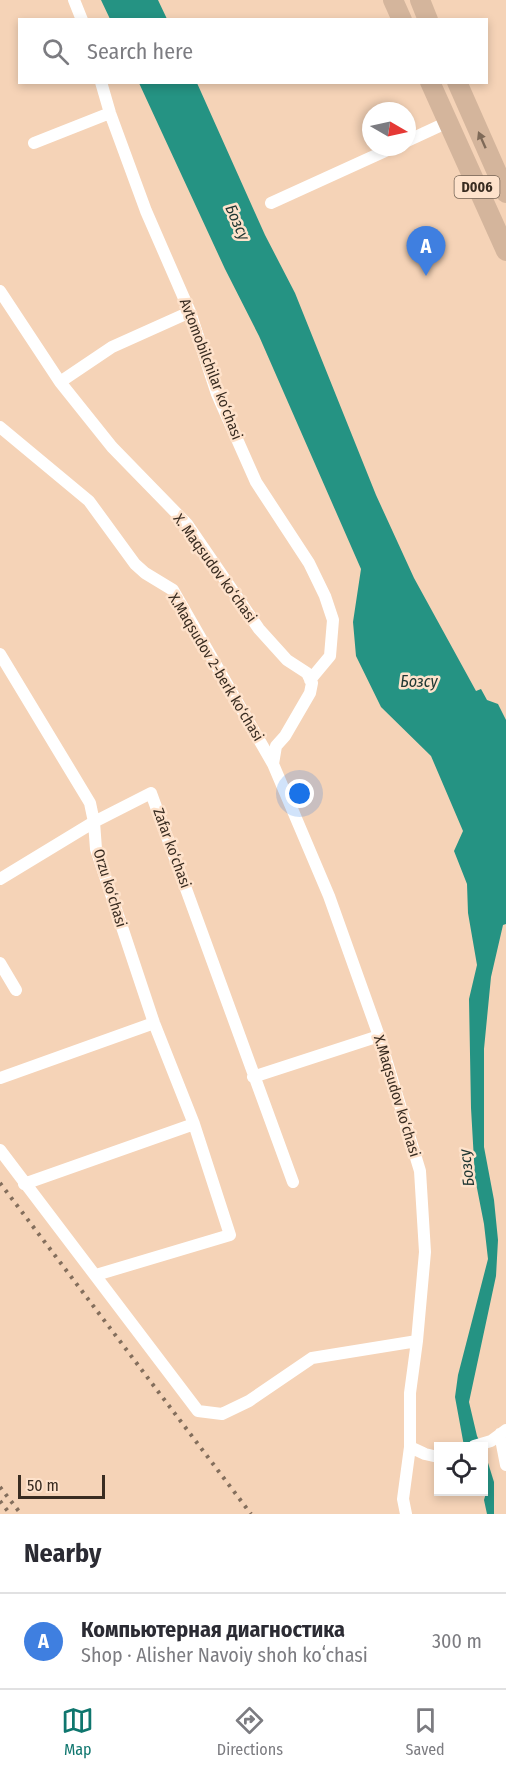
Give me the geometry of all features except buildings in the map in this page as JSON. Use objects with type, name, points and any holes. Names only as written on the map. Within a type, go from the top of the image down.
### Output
[{"type":"main road","points":[[393,0],[401,18]]},
{"type":"main road","points":[[420,0],[427,18]]},
{"type":"main road","name":"D006","points":[[431,84],[506,251]]},
{"type":"main road","name":"D006","points":[[458,84],[504,185]]},
{"type":"main road","points":[[480,193],[504,185]]},
{"type":"street","points":[[74,0],[81,18]]},
{"type":"street","name":"Avtomobilchilar ko‘chasi","points":[[102,84],[146,211],[190,312],[217,394],[256,482],[309,564],[325,596],[333,620],[330,656],[310,680]]},
{"type":"street","points":[[34,143],[110,113]]},
{"type":"street","points":[[416,137],[448,122]]},
{"type":"street","points":[[271,203],[374,156]]},
{"type":"street","name":"X. Maqsudov ko‘chasi","points":[[0,291],[60,382],[112,447],[187,525],[259,628],[287,660],[307,673],[310,680]]},
{"type":"street","points":[[60,382],[112,347],[190,312]]},
{"type":"street","name":"X.Maqsudov 2-berk ko‘chasi","points":[[0,427],[89,501],[135,564],[173,590],[273,764]]},
{"type":"street","points":[[0,879],[94,822],[90,803],[1,658]]},
{"type":"street","points":[[273,764],[276,746],[285,736],[310,693],[312,683],[310,680]]},
{"type":"street","name":"X.Maqsudov ko‘chasi","points":[[273,764],[328,896],[379,1036],[420,1171],[425,1252],[410,1393],[410,1447]]},
{"type":"street","name":"Zafar ko‘chasi","points":[[94,822],[151,793],[293,1182]]},
{"type":"street","name":"Orzu ko‘chasi","points":[[94,822],[96,849],[154,1023],[194,1124],[230,1235],[96,1275]]},
{"type":"street","points":[[0,963],[16,990]]},
{"type":"street","points":[[0,1078],[154,1023]]},
{"type":"street","points":[[253,1077],[379,1036]]},
{"type":"street","points":[[24,1184],[194,1124]]},
{"type":"street","points":[[0,1150],[198,1411],[222,1414],[249,1401],[312,1358],[417,1341]]},
{"type":"street","points":[[483,1442],[499,1435],[506,1465]]},
{"type":"street","points":[[406,1514],[403,1499],[410,1447],[434,1456]]},
{"type":"water","points":[[101,0],[158,0],[167,18],[110,18]]},
{"type":"water","name":"Бозсу","points":[[139,84],[197,84],[265,235],[295,293],[376,495],[414,578],[476,691],[481,689],[487,700],[498,704],[506,720],[506,924],[503,925],[491,977],[484,1049],[484,1147],[494,1200],[498,1240],[496,1276],[469,1402],[480,1442],[463,1442],[455,1397],[458,1375],[488,1259],[475,1178],[471,1108],[469,999],[477,965],[468,913],[467,884],[454,851],[463,831],[431,756],[381,707],[356,656],[353,622],[361,569],[259,336],[225,269]]},
{"type":"water","points":[[488,1463],[494,1482],[494,1514],[487,1514],[485,1496],[488,1496]]},
{"type":"railway","points":[[0,1183],[251,1514]]},
{"type":"railway","points":[[0,1487],[21,1514]]},
{"type":"railway","points":[[0,1501],[10,1514]]},
{"type":"place","name":"Компьютерная диагностика","points":[[426,276]]}]
